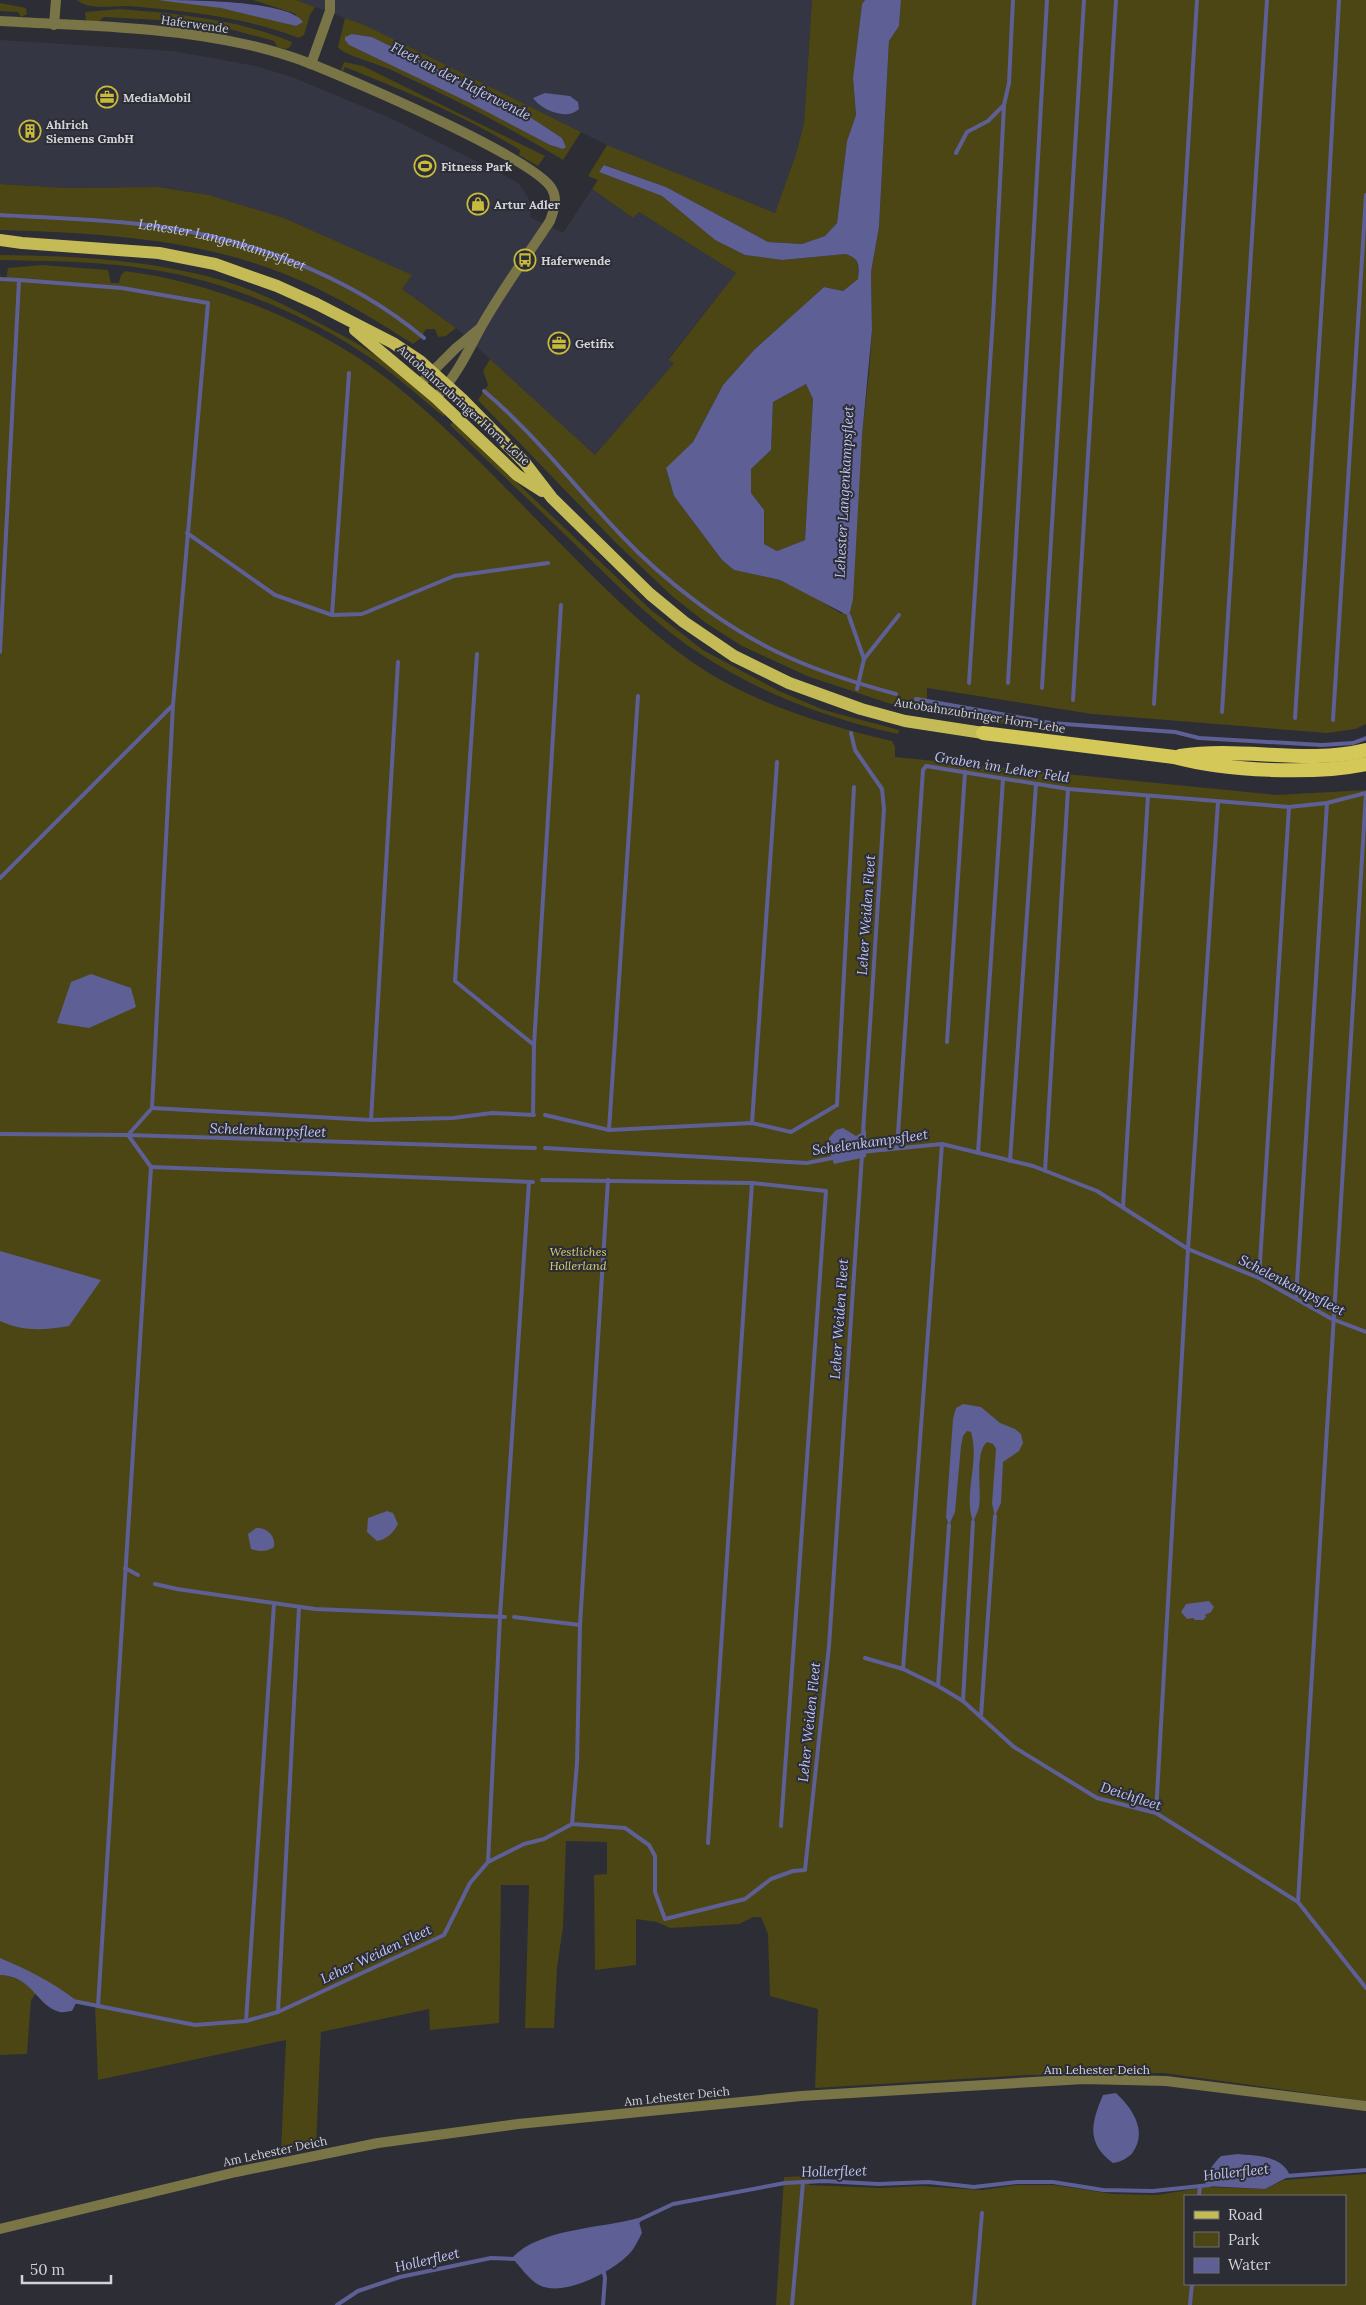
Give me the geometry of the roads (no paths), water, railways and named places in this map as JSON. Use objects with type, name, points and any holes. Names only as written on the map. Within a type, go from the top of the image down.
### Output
[{"type":"highway","name":"Autobahnzubringer Horn-Lehe","points":[[983,734],[1174,757],[1200,764],[1286,770],[1319,770],[1366,764]]},
{"type":"highway","name":"Autobahnzubringer Horn-Lehe","points":[[1174,757],[1206,752],[1305,756],[1350,754],[1366,750]]},
{"type":"main road","name":"Autobahnzubringer Horn-Lehe","points":[[0,240],[159,253],[215,264],[277,286],[393,343],[448,385],[525,463],[552,498],[650,594],[684,622],[734,656],[789,683],[861,709],[904,721],[983,734]]},
{"type":"main road","name":"Autobahnzubringer Horn-Lehe","points":[[0,246],[22,243]]},
{"type":"main road","name":"Autobahnzubringer Horn-Lehe","points":[[334,314],[420,384],[517,474],[552,498]]},
{"type":"street","points":[[54,24],[56,0]]},
{"type":"street","points":[[311,64],[330,11],[330,0]]},
{"type":"street","name":"Haferwende","points":[[0,22],[191,34],[249,45],[311,64],[392,99],[499,151],[541,176],[552,189],[556,205],[550,221],[482,326],[467,358],[448,385],[436,398]]},
{"type":"street","name":"Haferwende","points":[[420,384],[482,326]]},
{"type":"street","name":"Am Lehester Deich","points":[[0,2229],[236,2172],[378,2143],[518,2124],[801,2096],[1084,2079],[1166,2082],[1366,2106]]},
{"type":"water","points":[[157,0],[212,1],[258,5],[294,15],[303,22],[296,26],[221,8]]},
{"type":"water","points":[[865,0],[901,0],[899,26],[889,41],[879,227],[871,272],[872,330],[862,436],[853,599],[849,616],[780,580],[734,570],[722,560],[674,496],[666,468],[693,442],[723,385],[754,350],[824,287],[843,291],[858,279],[858,263],[854,258],[846,254],[782,260],[745,255],[715,240],[662,196],[599,172],[604,165],[666,187],[768,242],[802,244],[825,236],[837,223],[847,141],[856,115],[853,78],[862,4]],"holes":[[[806,384],[813,399],[805,540],[777,551],[764,544],[764,510],[751,493],[751,469],[771,450],[773,402]]]},
{"type":"water","points":[[352,34],[372,37],[530,117],[562,138],[566,147],[563,149],[550,145],[472,104],[349,45],[345,37]]},
{"type":"water","points":[[545,93],[570,96],[578,102],[579,109],[568,114],[548,110],[533,98]]},
{"type":"water","points":[[91,974],[131,988],[136,1007],[89,1028],[57,1023],[71,982]]},
{"type":"water","points":[[843,1128],[856,1136],[866,1130],[866,1157],[834,1164],[829,1149],[829,1138],[836,1130]]},
{"type":"water","points":[[0,1251],[101,1280],[69,1326],[34,1329],[9,1325],[0,1321]]},
{"type":"water","points":[[963,1404],[981,1407],[1000,1423],[1015,1429],[1021,1434],[1023,1443],[1019,1451],[1003,1462],[1001,1503],[995,1516],[992,1504],[996,1449],[993,1444],[987,1442],[983,1447],[980,1463],[980,1500],[973,1522],[970,1500],[974,1455],[971,1432],[967,1431],[963,1436],[961,1446],[955,1512],[949,1525],[946,1517],[953,1419],[956,1408]]},
{"type":"water","points":[[387,1511],[393,1513],[398,1524],[389,1535],[377,1541],[367,1532],[368,1518]]},
{"type":"water","points":[[256,1528],[264,1529],[270,1533],[274,1539],[274,1547],[263,1551],[251,1549],[248,1534]]},
{"type":"water","points":[[1209,1601],[1214,1607],[1211,1612],[1205,1615],[1206,1617],[1203,1620],[1187,1619],[1181,1612],[1186,1604]]},
{"type":"water","points":[[0,1958],[40,1977],[68,1994],[77,2001],[72,2011],[61,2012],[52,2009],[20,1980],[0,1975]]},
{"type":"water","points":[[1116,2093],[1128,2106],[1136,2120],[1139,2136],[1133,2152],[1119,2162],[1113,2163],[1098,2148],[1093,2132],[1096,2115],[1103,2095]]},
{"type":"water","points":[[1238,2154],[1261,2156],[1275,2160],[1286,2169],[1290,2176],[1265,2189],[1205,2186],[1210,2170],[1221,2156]]},
{"type":"water","points":[[638,2218],[642,2233],[630,2253],[612,2267],[587,2281],[561,2288],[549,2288],[539,2285],[512,2258],[524,2248],[554,2235]]},
{"type":"waterway","points":[[956,153],[967,132],[988,121],[1004,105],[1009,83],[1013,0]]},
{"type":"waterway","points":[[1008,683],[1047,0]]},
{"type":"waterway","points":[[1042,688],[1084,0]]},
{"type":"waterway","points":[[1073,700],[1116,0]]},
{"type":"waterway","points":[[1154,704],[1197,0]]},
{"type":"waterway","points":[[1222,712],[1267,0]]},
{"type":"waterway","points":[[1295,718],[1326,239],[1339,0]]},
{"type":"waterway","points":[[969,683],[993,318],[1004,105]]},
{"type":"waterway","points":[[1333,720],[1366,195]]},
{"type":"waterway","name":"Lehester Langenkampsfleet","points":[[0,215],[156,226],[228,240],[298,264],[332,279],[364,296],[424,338]]},
{"type":"waterway","points":[[0,279],[19,280],[0,652]]},
{"type":"waterway","points":[[19,280],[122,288],[208,303],[173,705],[152,1108],[128,1135],[151,1167],[98,2006]]},
{"type":"waterway","points":[[332,615],[349,373]]},
{"type":"waterway","name":"Lehester Langenkampsfleet","points":[[484,391],[538,443],[637,552],[698,603],[743,633],[788,657],[841,678],[896,694]]},
{"type":"waterway","points":[[187,533],[275,595],[332,615],[362,614],[454,576],[548,563]]},
{"type":"waterway","points":[[533,1115],[534,1045],[561,605]]},
{"type":"waterway","points":[[864,659],[899,615]]},
{"type":"waterway","name":"Lehester Langenkampsfleet","points":[[849,616],[864,659],[857,689]]},
{"type":"waterway","points":[[477,654],[455,981],[534,1045]]},
{"type":"waterway","points":[[371,1120],[398,662]]},
{"type":"waterway","points":[[609,1130],[638,696]]},
{"type":"waterway","points":[[916,699],[1051,723],[1175,732],[1199,738],[1322,745],[1353,743],[1366,738]]},
{"type":"waterway","points":[[0,878],[173,705]]},
{"type":"waterway","name":"Leher Weiden Fleet","points":[[851,733],[855,750],[882,789],[884,809],[863,1133]]},
{"type":"waterway","points":[[752,1123],[777,762]]},
{"type":"waterway","name":"Graben im Leher Feld","points":[[897,1148],[923,770],[926,766],[1068,789],[1289,807],[1327,803],[1366,793]]},
{"type":"waterway","points":[[947,1042],[965,772]]},
{"type":"waterway","points":[[978,1153],[1003,779]]},
{"type":"waterway","points":[[1010,1161],[1036,784]]},
{"type":"waterway","points":[[545,1115],[609,1130],[752,1123],[791,1132],[837,1105],[854,787]]},
{"type":"waterway","points":[[1045,1171],[1068,789]]},
{"type":"waterway","points":[[1298,1902],[1366,793]]},
{"type":"waterway","points":[[1123,1207],[1148,796]]},
{"type":"waterway","points":[[1156,1813],[1188,1249],[1218,802]]},
{"type":"waterway","points":[[1296,1298],[1327,803]]},
{"type":"waterway","points":[[1259,1278],[1289,807]]},
{"type":"waterway","points":[[152,1108],[371,1120],[453,1118],[492,1113],[534,1115]]},
{"type":"waterway","name":"Schelenkampsfleet","points":[[0,1134],[128,1135],[535,1148]]},
{"type":"waterway","name":"Schelenkampsfleet","points":[[861,1152],[942,1144],[1033,1166],[1097,1191],[1188,1249],[1259,1278],[1332,1319],[1366,1332]]},
{"type":"waterway","points":[[903,1669],[942,1144]]},
{"type":"waterway","name":"Schelenkampsfleet","points":[[545,1148],[807,1163],[837,1157]]},
{"type":"waterway","name":"Leher Weiden Fleet","points":[[73,2001],[195,2025],[246,2021],[278,2012],[444,1935],[470,1883],[488,1862],[524,1844],[544,1839],[572,1824],[625,1828],[649,1845],[655,1856],[655,1892],[665,1919],[745,1899],[771,1879],[793,1871],[805,1870],[829,1646],[862,1155]]},
{"type":"waterway","points":[[151,1167],[533,1182]]},
{"type":"waterway","points":[[542,1180],[752,1183],[826,1191],[781,1826]]},
{"type":"waterway","points":[[572,1824],[577,1763],[580,1625],[608,1180]]},
{"type":"waterway","points":[[488,1862],[500,1616],[529,1182]]},
{"type":"waterway","points":[[708,1843],[752,1183]]},
{"type":"waterway","points":[[981,1716],[995,1516]]},
{"type":"waterway","points":[[963,1701],[973,1522]]},
{"type":"waterway","points":[[938,1686],[949,1525]]},
{"type":"waterway","points":[[125,1568],[138,1575]]},
{"type":"waterway","points":[[155,1584],[177,1589],[315,1609],[505,1617]]},
{"type":"waterway","points":[[246,2021],[274,1604]]},
{"type":"waterway","points":[[278,2012],[299,1607]]},
{"type":"waterway","points":[[514,1617],[580,1625]]},
{"type":"waterway","name":"Deichfleet","points":[[865,1658],[903,1669],[938,1686],[963,1701],[1014,1747],[1097,1798],[1156,1813],[1298,1902],[1366,1988]]},
{"type":"waterway","name":"Hollerfleet","points":[[1286,2176],[1366,2170]]},
{"type":"waterway","name":"Hollerfleet","points":[[636,2224],[639,2220],[673,2204],[785,2183],[824,2181],[878,2184],[928,2182],[974,2187],[1017,2182],[1053,2182],[1103,2190],[1153,2191],[1210,2185]]},
{"type":"waterway","points":[[792,2305],[803,2182]]},
{"type":"waterway","points":[[1199,2195],[1200,2186]]},
{"type":"waterway","points":[[974,2305],[982,2213]]},
{"type":"waterway","name":"Hollerfleet","points":[[337,2305],[358,2291],[400,2277],[491,2258],[516,2259]]},
{"type":"waterway","points":[[603,2268],[605,2278],[603,2305]]},
{"type":"waterway","points":[[1190,2305],[1192,2285]]},
{"type":"place","name":"MediaMobil","points":[[107,97]]},
{"type":"place","name":"Ahlrich Siemens GmbH","points":[[30,131]]},
{"type":"place","name":"Fitness Park","points":[[425,166]]},
{"type":"place","name":"Artur Adler","points":[[478,204]]},
{"type":"place","name":"Haferwende","points":[[525,260]]},
{"type":"place","name":"Getifix","points":[[559,343]]},
{"type":"water label","name":"Fleet an der Haferwende","points":[[461,81]]},
{"type":"park label","name":"Westliches Hollerland","points":[[578,1258]]}]
